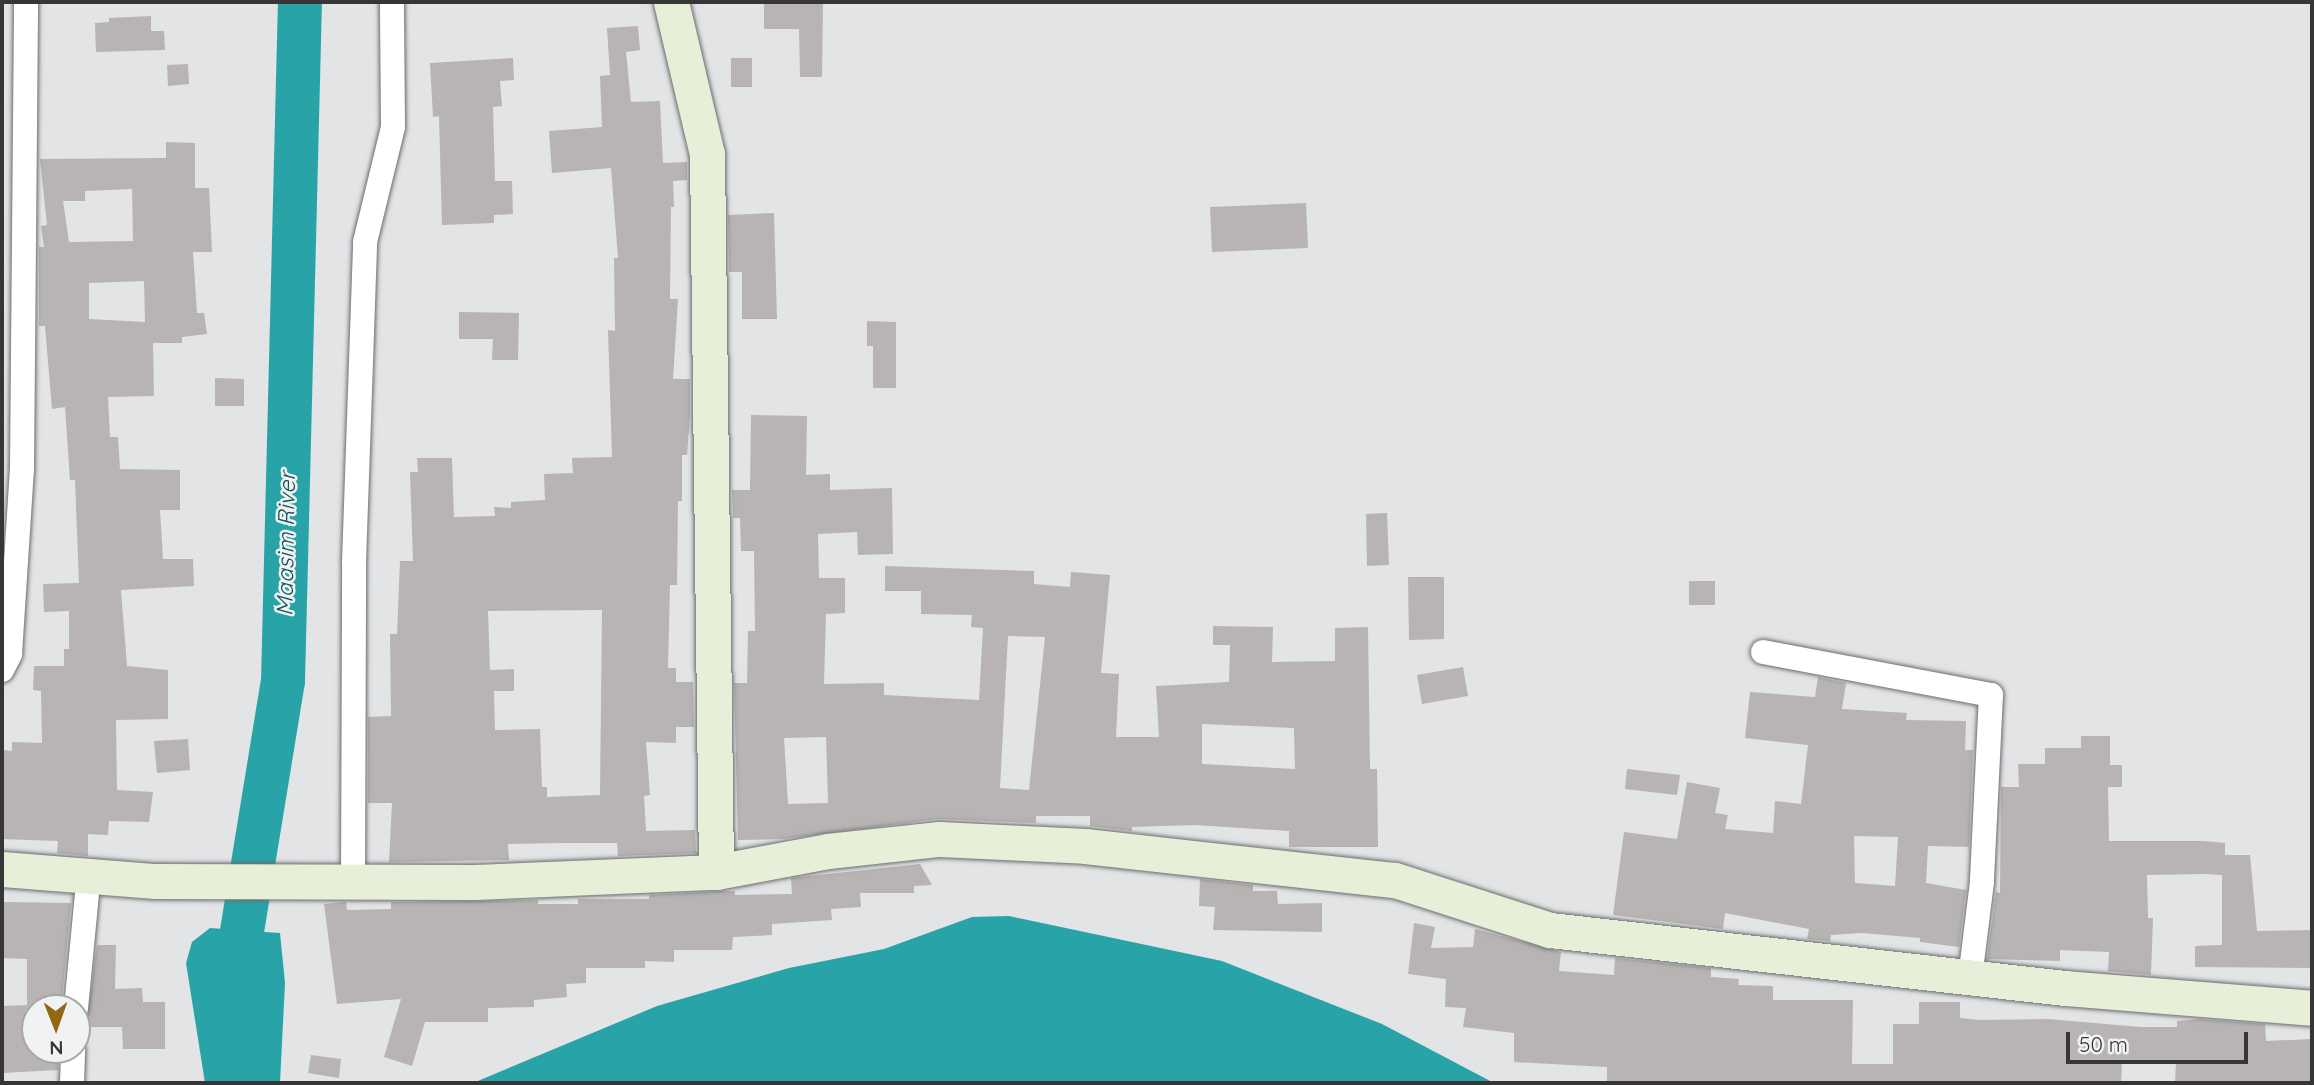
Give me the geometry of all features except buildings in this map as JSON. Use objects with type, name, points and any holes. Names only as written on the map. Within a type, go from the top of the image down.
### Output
[{"type":"street","points":[[2,670],[10,654],[22,469],[26,2]]},
{"type":"street","points":[[341,885],[365,242],[393,127],[393,2]]},
{"type":"street","points":[[671,2],[707,154],[716,872]]},
{"type":"street","points":[[1763,652],[1991,695],[1982,882],[1970,978]]},
{"type":"street","points":[[2,869],[89,873],[156,881],[341,885],[716,872],[828,851],[939,839],[1147,850],[1395,880],[1550,930],[1970,978],[2312,1008]]},
{"type":"street","points":[[77,994],[89,873]]},
{"type":"street","points":[[72,1083],[73,1064]]},
{"type":"water","points":[[1009,916],[1222,961],[1382,1024],[1494,1083],[473,1083],[657,1006],[789,968],[884,949],[972,917]]},
{"type":"water","points":[[210,928],[280,933],[285,983],[280,1083],[205,1083],[186,963],[192,942]]},
{"type":"waterway","name":"Maasim River","points":[[237,1083],[234,980],[283,681],[300,2]]}]
